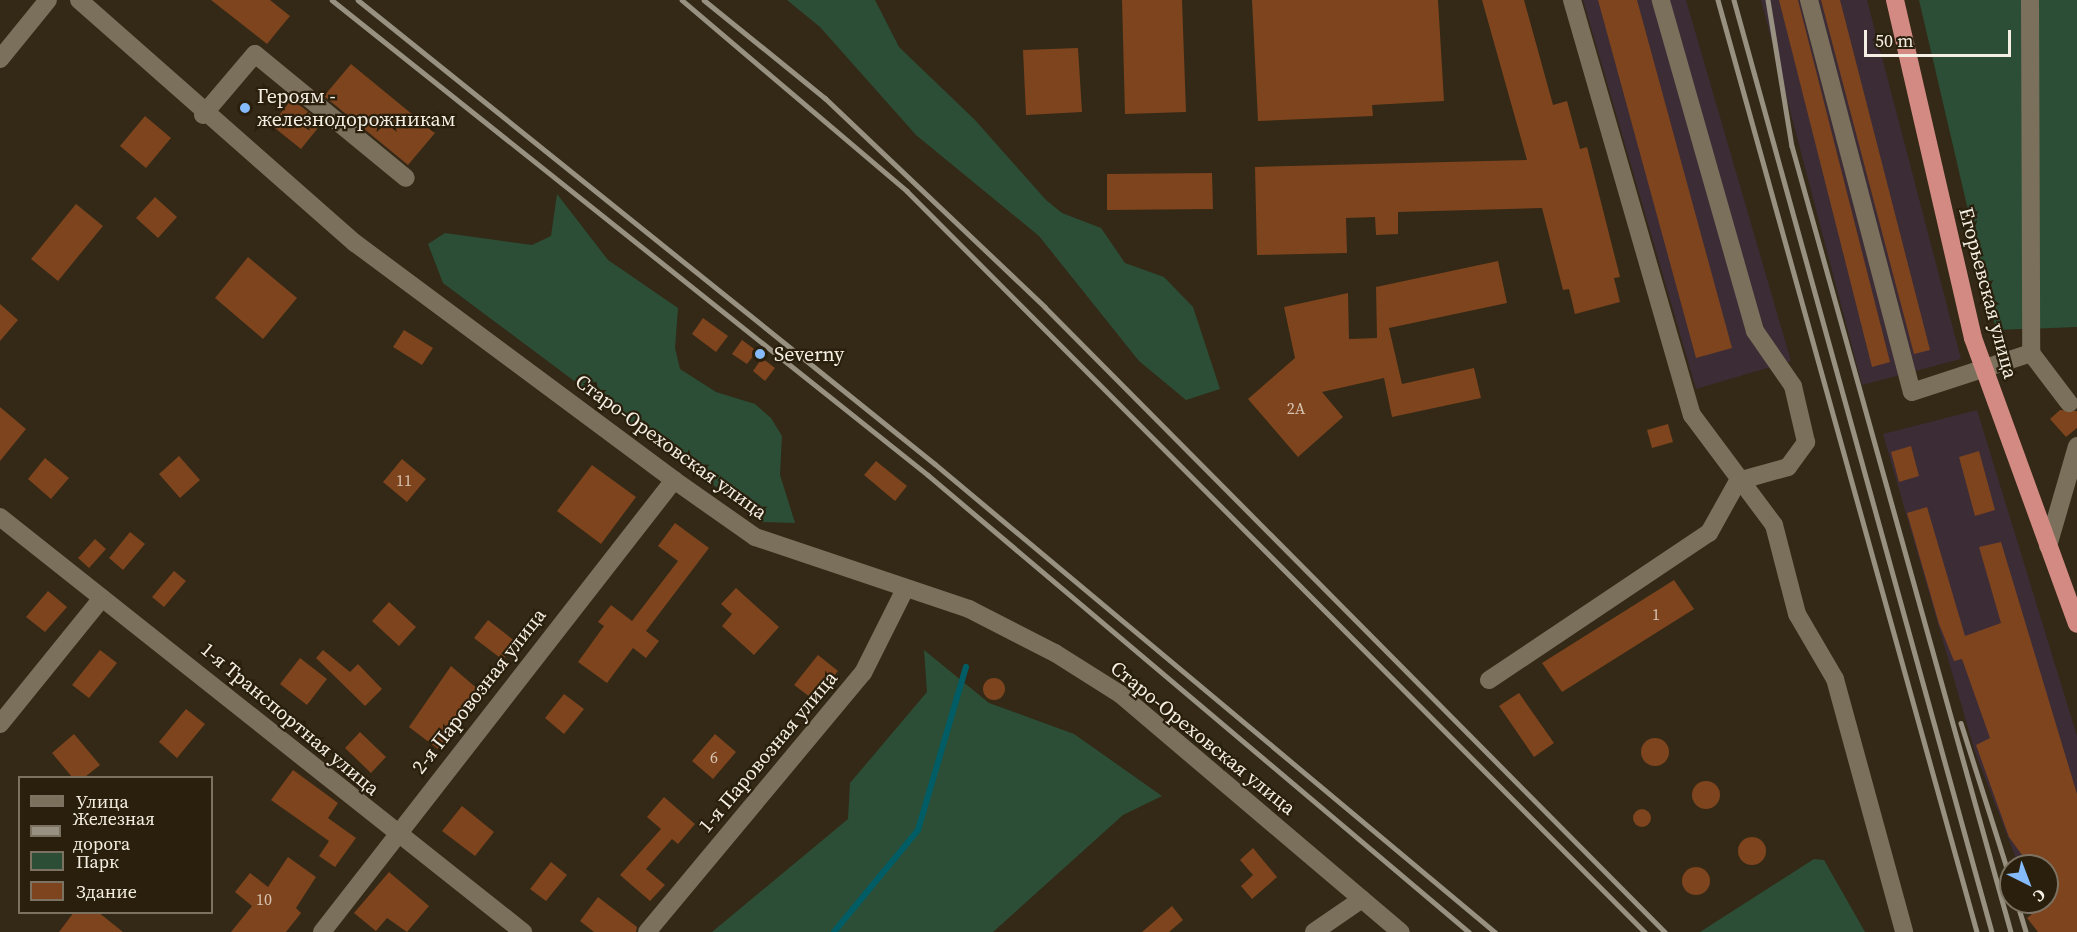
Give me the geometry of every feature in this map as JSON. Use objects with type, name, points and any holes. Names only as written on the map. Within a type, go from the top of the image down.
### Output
[{"type":"highway","name":"Егорьевская улица","points":[[1895,0],[1982,369],[2077,624]]},
{"type":"street","points":[[0,59],[48,0]]},
{"type":"street","name":"Старо-Ореховская улица","points":[[79,0],[203,115],[355,243],[674,480],[756,537],[969,609],[1120,694],[1401,932]]},
{"type":"street","points":[[1572,0],[1692,415],[1738,481],[1774,525],[1797,614],[1835,679],[1904,932]]},
{"type":"street","points":[[1489,680],[1709,533],[1738,481],[1788,467],[1806,442],[1793,386],[1755,332],[1661,0]]},
{"type":"street","points":[[1809,0],[1912,392],[2031,353]]},
{"type":"street","points":[[2030,0],[2031,353],[2069,403]]},
{"type":"street","points":[[203,115],[255,54],[406,178]]},
{"type":"street","points":[[2048,546],[2077,446]]},
{"type":"street","name":"2-я Паровозная улица","points":[[322,932],[396,834],[674,480]]},
{"type":"street","name":"1-я Транспортная улица","points":[[0,517],[102,598],[254,713],[396,834],[523,932]]},
{"type":"street","name":"1-я Паровозная улица","points":[[647,932],[863,673],[905,589]]},
{"type":"street","points":[[0,724],[102,598]]},
{"type":"street","points":[[1314,932],[1362,899]]},
{"type":"shaded area","points":[[1583,0],[1686,0],[1791,361],[1696,389]]},
{"type":"shaded area","points":[[1761,0],[1867,0],[1961,359],[1862,385]]},
{"type":"shaded area","points":[[1977,410],[2077,736],[2077,932],[2068,932],[2054,914],[2059,914],[2059,854],[2014,854],[1975,752],[1883,434]]},
{"type":"green space","points":[[787,0],[875,0],[899,47],[975,120],[1046,200],[1062,213],[1101,228],[1125,263],[1164,277],[1193,307],[1220,389],[1186,400],[1139,361],[1039,236],[916,135],[820,27]]},
{"type":"green space","points":[[1919,0],[2077,0],[2077,327],[1996,330]]},
{"type":"green space","points":[[557,194],[608,260],[678,308],[675,348],[680,369],[716,392],[755,404],[771,418],[782,436],[780,475],[795,523],[763,522],[443,283],[428,244],[445,233],[532,245],[551,236]]},
{"type":"green space","points":[[924,650],[989,703],[1074,734],[1162,796],[1123,815],[993,932],[712,932],[848,819],[850,783],[927,692]]},
{"type":"green space","points":[[1814,859],[1824,860],[1865,932],[1700,932]]},
{"type":"building","points":[[211,0],[270,0],[290,16],[267,44]]},
{"type":"building","points":[[1122,0],[1182,0],[1186,112],[1125,114]]},
{"type":"building","points":[[1252,0],[1438,0],[1444,101],[1372,105],[1373,116],[1258,121]]},
{"type":"building","points":[[1482,0],[1524,0],[1553,105],[1567,101],[1580,149],[1587,147],[1620,277],[1614,278],[1620,302],[1575,314],[1569,289],[1563,290],[1542,208],[1398,212],[1398,234],[1376,235],[1375,217],[1346,218],[1347,253],[1257,255],[1255,167],[1527,160]]},
{"type":"building","points":[[1598,0],[1637,0],[1732,348],[1696,358]]},
{"type":"building","points":[[1779,0],[1798,0],[1890,362],[1872,367]]},
{"type":"building","points":[[1821,0],[1840,0],[1930,350],[1914,354]]},
{"type":"building","points":[[1078,48],[1082,112],[1026,115],[1023,50]]},
{"type":"building","points":[[351,64],[435,133],[408,165],[324,96]]},
{"type":"building","points":[[292,99],[322,123],[301,149],[271,125]]},
{"type":"building","points":[[145,116],[171,138],[146,168],[120,146]]},
{"type":"building","points":[[1212,173],[1213,209],[1107,210],[1107,174]]},
{"type":"building","points":[[155,197],[177,217],[158,238],[136,218]]},
{"type":"building","points":[[76,204],[103,226],[58,281],[31,259]]},
{"type":"building","points":[[248,257],[297,298],[263,339],[215,298]]},
{"type":"building","points":[[1498,261],[1507,303],[1389,328],[1402,384],[1474,368],[1481,398],[1392,417],[1384,378],[1322,392],[1343,417],[1298,457],[1248,399],[1295,358],[1284,307],[1348,293],[1349,339],[1377,338],[1376,287]]},
{"type":"building","points":[[0,304],[18,320],[0,341]]},
{"type":"building","points":[[703,318],[728,336],[716,352],[692,334]]},
{"type":"building","points":[[404,330],[433,348],[422,365],[393,347]]},
{"type":"building","points":[[742,340],[757,351],[747,364],[732,354]]},
{"type":"building","points":[[762,358],[775,368],[765,381],[753,371]]},
{"type":"building","points":[[0,407],[26,429],[0,461]]},
{"type":"building","points":[[2060,410],[2077,411],[2077,428],[2066,437],[2050,419]]},
{"type":"building","points":[[1668,424],[1673,442],[1652,448],[1647,430]]},
{"type":"building","points":[[1911,446],[1919,476],[1899,482],[1891,452]]},
{"type":"building","points":[[1979,451],[1995,510],[1975,516],[1959,457]]},
{"type":"building","points":[[179,456],[200,480],[180,498],[159,474]]},
{"type":"building","points":[[45,458],[69,478],[51,499],[28,479]]},
{"type":"building","points":[[402,459],[426,479],[407,502],[383,482]]},
{"type":"building","points":[[876,461],[907,486],[895,501],[864,475]]},
{"type":"building","points":[[592,465],[636,497],[601,544],[557,511]]},
{"type":"building","points":[[1927,507],[1965,636],[2001,623],[1979,547],[2001,542],[2077,794],[2077,932],[2038,932],[2027,918],[2032,914],[2059,914],[2059,854],[2021,854],[2009,837],[1976,745],[1990,738],[1962,659],[1954,661],[1939,624],[1907,513]]},
{"type":"building","points":[[675,523],[709,548],[646,631],[659,641],[646,658],[633,648],[607,683],[578,662],[604,626],[598,622],[611,605],[632,621],[678,561],[658,546]]},
{"type":"building","points":[[130,532],[145,544],[123,570],[109,558]]},
{"type":"building","points":[[95,539],[106,549],[89,568],[78,558]]},
{"type":"building","points":[[174,571],[186,581],[164,607],[152,597]]},
{"type":"building","points":[[1674,580],[1694,609],[1562,692],[1542,663]]},
{"type":"building","points":[[736,588],[779,627],[754,655],[722,626],[732,614],[721,604]]},
{"type":"building","points":[[48,591],[67,607],[45,632],[26,617]]},
{"type":"building","points":[[389,602],[416,627],[399,646],[372,621]]},
{"type":"building","points":[[488,620],[516,642],[503,660],[474,638]]},
{"type":"building","points":[[100,650],[117,663],[89,698],[72,685]]},
{"type":"building","points":[[323,650],[350,672],[358,664],[382,689],[365,706],[316,658]]},
{"type":"building","points":[[818,655],[838,671],[814,700],[794,685]]},
{"type":"building","points":[[300,658],[327,679],[307,705],[280,684]]},
{"type":"building","points":[[451,666],[480,691],[438,749],[409,727]]},
{"type":"building","points":[[994,678],[1002,681],[1005,689],[1002,697],[994,700],[986,697],[983,689],[986,681]]},
{"type":"building","points":[[1519,693],[1554,743],[1534,757],[1499,706]]},
{"type":"building","points":[[564,694],[584,709],[564,734],[545,718]]},
{"type":"building","points":[[186,709],[205,724],[177,758],[159,742]]},
{"type":"building","points":[[360,732],[386,757],[371,773],[345,748]]},
{"type":"building","points":[[74,734],[100,765],[86,776],[71,776],[52,753]]},
{"type":"building","points":[[715,734],[736,752],[713,779],[692,761]]},
{"type":"building","points":[[1655,738],[1665,742],[1669,752],[1665,762],[1655,766],[1645,762],[1641,752],[1645,742]]},
{"type":"building","points":[[293,770],[338,803],[328,818],[356,838],[335,867],[319,856],[329,841],[271,800]]},
{"type":"building","points":[[1706,781],[1716,785],[1720,795],[1716,805],[1706,809],[1696,805],[1692,795],[1696,785]]},
{"type":"building","points":[[664,797],[695,824],[678,844],[672,839],[646,869],[665,885],[650,901],[620,875],[661,829],[647,817]]},
{"type":"building","points":[[462,806],[494,832],[475,856],[442,831]]},
{"type":"building","points":[[1642,809],[1650,814],[1651,818],[1646,826],[1642,827],[1634,822],[1633,818],[1638,810]]},
{"type":"building","points":[[1752,837],[1762,841],[1766,851],[1762,861],[1752,865],[1742,861],[1738,851],[1742,841]]},
{"type":"building","points":[[1253,848],[1277,877],[1252,899],[1241,886],[1253,875],[1240,860]]},
{"type":"building","points":[[288,857],[316,877],[296,908],[301,913],[286,932],[231,932],[252,906],[235,892],[250,873],[268,887]]},
{"type":"building","points":[[551,862],[567,875],[546,901],[530,889]]},
{"type":"building","points":[[1696,867],[1706,871],[1710,881],[1706,891],[1696,895],[1686,891],[1682,881],[1686,871]]},
{"type":"building","points":[[389,872],[429,906],[407,932],[387,918],[376,931],[354,913]]},
{"type":"building","points":[[598,897],[637,927],[636,932],[594,932],[580,921]]},
{"type":"building","points":[[1172,906],[1183,920],[1169,932],[1142,932]]},
{"type":"building","points":[[72,914],[100,914],[123,932],[59,932]]},
{"type":"waterway","points":[[834,932],[918,830],[966,667]]},
{"type":"railway","points":[[332,0],[928,475],[1469,932]]},
{"type":"railway","points":[[358,0],[935,464],[1495,932]]},
{"type":"railway","points":[[682,0],[907,191],[1645,932]]},
{"type":"railway","points":[[704,0],[825,98],[1045,307],[1665,932]]},
{"type":"railway","points":[[1718,0],[1977,932]]},
{"type":"railway","points":[[1734,0],[1992,932]]},
{"type":"railway","points":[[1768,0],[1792,146],[2011,932]]},
{"type":"railway","points":[[1961,723],[2002,854]]},
{"type":"railway","points":[[2021,914],[2026,932]]},
{"type":"place","name":"Героям - железнодорожникам","points":[[245,108]]},
{"type":"place","name":"Severny","points":[[760,354]]}]
